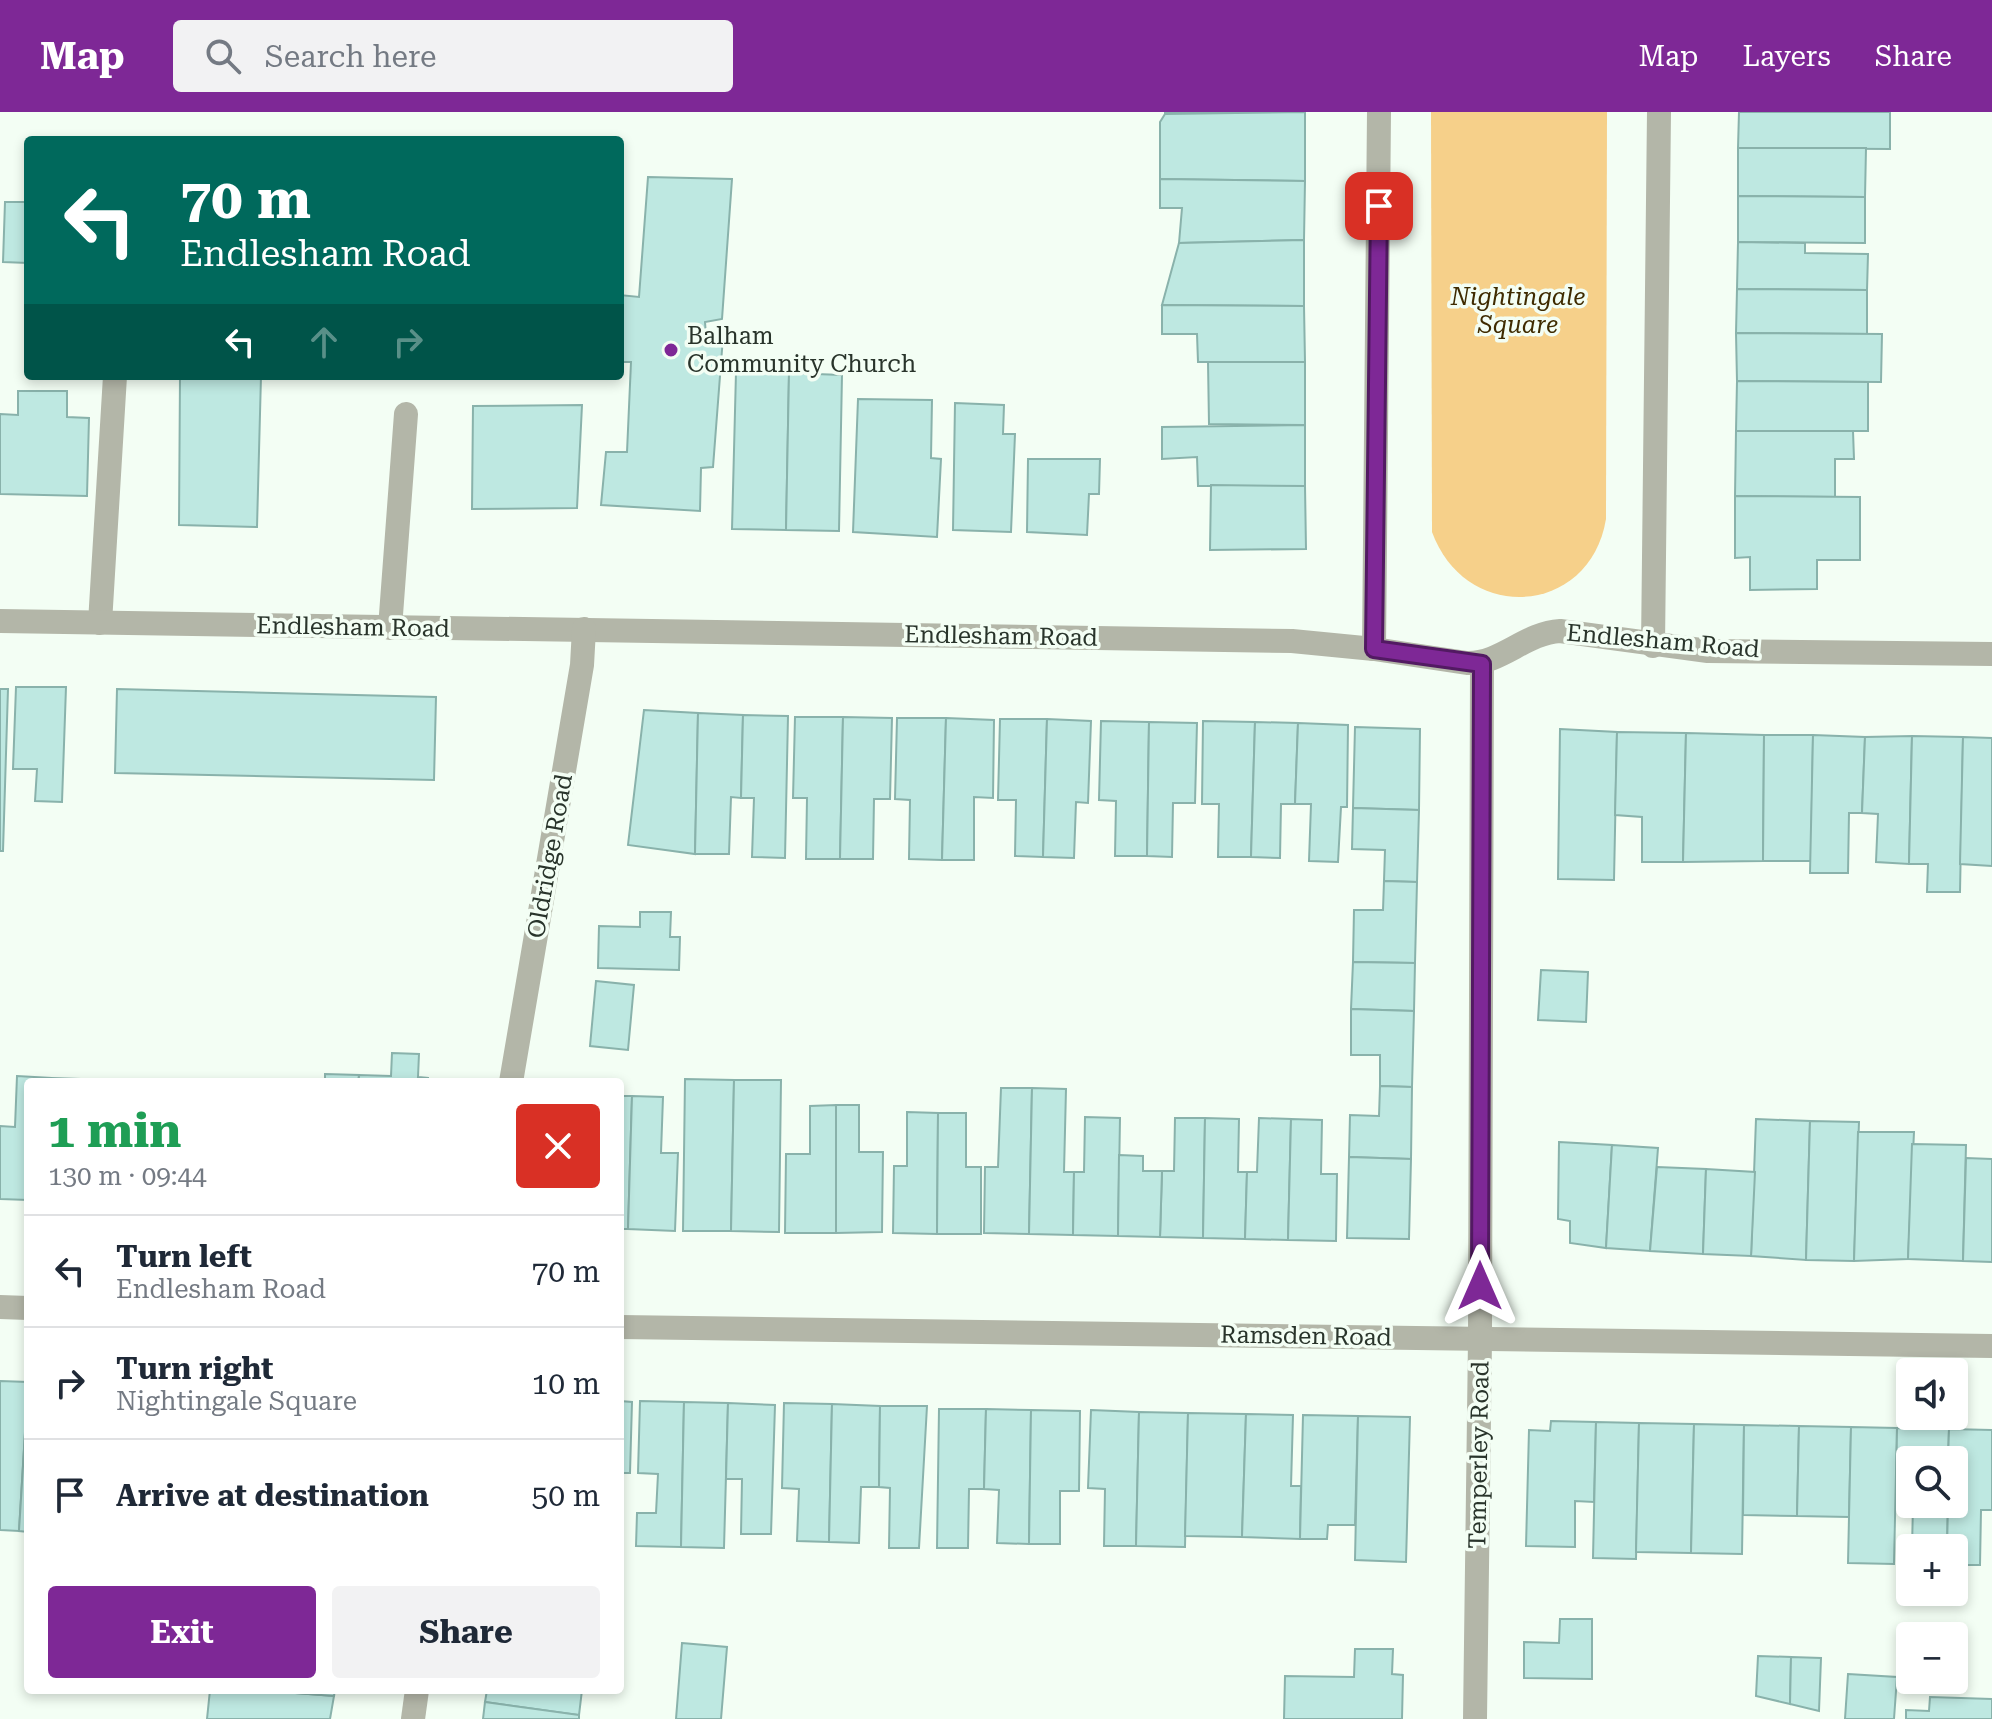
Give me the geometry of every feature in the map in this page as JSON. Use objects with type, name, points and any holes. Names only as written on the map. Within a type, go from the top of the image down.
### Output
[{"type":"street","points":[[1374,649],[1379,112]]},
{"type":"street","points":[[1653,646],[1659,112]]},
{"type":"street","points":[[100,623],[115,380]]},
{"type":"street","points":[[390,628],[406,414]]},
{"type":"street","name":"Endlesham Road","points":[[0,621],[1292,641],[1482,664],[1553,632],[1708,651],[1992,654]]},
{"type":"street","name":"Oldridge Road","points":[[512,1078],[582,665],[584,629]]},
{"type":"street","name":"Temperley Road","points":[[1475,1719],[1480,1339],[1482,664]]},
{"type":"street","points":[[0,1307],[24,1308]]},
{"type":"street","name":"Ramsden Road","points":[[624,1327],[1992,1346]]},
{"type":"street","points":[[413,1719],[416,1694]]},
{"type":"green space","name":"Nightingale Square","points":[[1431,112],[1607,112],[1606,519],[1595,551],[1577,575],[1553,590],[1526,597],[1498,594],[1471,583],[1449,562],[1432,532]]},
{"type":"building","points":[[1165,112],[1305,112],[1165,114]]},
{"type":"building","points":[[1305,112],[1305,181],[1160,179],[1160,122],[1165,114]]},
{"type":"building","points":[[1739,112],[1890,112],[1890,149],[1738,148]]},
{"type":"building","points":[[1738,148],[1866,148],[1865,197],[1738,196]]},
{"type":"building","name":"Balham Community Church","points":[[648,177],[732,179],[722,319],[705,322],[706,335],[723,337],[713,467],[701,468],[700,511],[601,505],[606,452],[627,452],[631,362],[624,362],[624,295],[639,297]]},
{"type":"building","points":[[1160,179],[1305,181],[1304,240],[1179,243],[1182,208],[1160,208]]},
{"type":"building","points":[[1738,196],[1865,197],[1865,243],[1738,242]]},
{"type":"building","points":[[5,202],[24,202],[24,263],[3,262]]},
{"type":"building","points":[[1304,240],[1304,306],[1162,305],[1179,243]]},
{"type":"building","points":[[1738,242],[1805,243],[1805,253],[1868,254],[1867,290],[1737,289]]},
{"type":"building","points":[[1737,289],[1867,290],[1867,334],[1736,333]]},
{"type":"building","points":[[1162,305],[1304,306],[1305,362],[1198,362],[1197,334],[1162,334]]},
{"type":"building","points":[[1736,333],[1882,334],[1881,382],[1737,381]]},
{"type":"building","points":[[1208,362],[1305,362],[1305,425],[1209,424]]},
{"type":"building","points":[[736,372],[789,373],[786,530],[732,529]]},
{"type":"building","points":[[789,373],[842,375],[839,531],[786,530]]},
{"type":"building","points":[[180,380],[261,380],[257,527],[179,525]]},
{"type":"building","points":[[1737,381],[1868,382],[1868,431],[1736,431]]},
{"type":"building","points":[[18,391],[67,391],[67,417],[89,418],[87,496],[0,494],[0,414],[18,415]]},
{"type":"building","points":[[858,399],[932,400],[931,458],[941,459],[937,537],[853,532]]},
{"type":"building","points":[[955,403],[1004,405],[1003,434],[1015,434],[1011,532],[953,530]]},
{"type":"building","points":[[582,405],[577,508],[472,509],[473,406]]},
{"type":"building","points":[[1305,425],[1305,486],[1198,486],[1197,457],[1162,459],[1162,427]]},
{"type":"building","points":[[1736,431],[1853,431],[1854,459],[1835,459],[1835,497],[1735,496]]},
{"type":"building","points":[[1028,459],[1100,459],[1099,494],[1089,494],[1087,535],[1027,532]]},
{"type":"building","points":[[1211,485],[1305,486],[1306,549],[1210,550]]},
{"type":"building","points":[[1735,496],[1860,497],[1860,560],[1817,560],[1817,589],[1750,590],[1750,557],[1735,558]]},
{"type":"building","points":[[16,687],[66,687],[62,802],[35,801],[37,769],[13,769]]},
{"type":"building","points":[[0,689],[8,689],[3,851],[0,851]]},
{"type":"building","points":[[117,689],[436,697],[434,780],[115,773]]},
{"type":"building","points":[[644,710],[698,713],[695,854],[628,845]]},
{"type":"building","points":[[698,713],[743,715],[741,798],[731,797],[729,854],[695,854]]},
{"type":"building","points":[[743,715],[788,716],[785,858],[752,857],[754,798],[741,798]]},
{"type":"building","points":[[795,717],[843,717],[840,859],[806,859],[807,798],[793,798]]},
{"type":"building","points":[[843,717],[892,718],[890,799],[874,799],[873,859],[840,859]]},
{"type":"building","points":[[897,718],[946,718],[942,860],[909,859],[910,800],[895,799]]},
{"type":"building","points":[[946,718],[994,720],[993,798],[974,797],[974,860],[942,860]]},
{"type":"building","points":[[1000,719],[1047,719],[1043,857],[1015,856],[1016,800],[998,800]]},
{"type":"building","points":[[1047,719],[1091,721],[1088,803],[1076,802],[1074,858],[1043,857]]},
{"type":"building","points":[[1101,721],[1149,722],[1147,856],[1115,856],[1116,801],[1099,800]]},
{"type":"building","points":[[1203,721],[1255,722],[1251,857],[1218,857],[1219,804],[1202,804]]},
{"type":"building","points":[[1149,722],[1197,723],[1195,803],[1173,803],[1172,857],[1147,856]]},
{"type":"building","points":[[1255,722],[1298,723],[1295,804],[1281,804],[1280,858],[1251,857]]},
{"type":"building","points":[[1298,723],[1348,725],[1347,807],[1341,807],[1338,862],[1309,861],[1311,804],[1295,804]]},
{"type":"building","points":[[1355,727],[1420,729],[1419,810],[1353,808]]},
{"type":"building","points":[[1560,729],[1617,732],[1614,880],[1558,879]]},
{"type":"building","points":[[1617,732],[1686,733],[1683,862],[1642,862],[1642,817],[1615,815]]},
{"type":"building","points":[[1686,733],[1764,735],[1763,861],[1683,862]]},
{"type":"building","points":[[1764,735],[1813,735],[1811,861],[1763,861]]},
{"type":"building","points":[[1813,735],[1865,737],[1862,813],[1849,813],[1848,873],[1810,873]]},
{"type":"building","points":[[1912,736],[1909,864],[1876,862],[1878,814],[1862,813],[1865,737]]},
{"type":"building","points":[[1912,736],[1963,737],[1960,892],[1927,892],[1928,864],[1909,864]]},
{"type":"building","points":[[1963,737],[1992,738],[1992,866],[1960,864]]},
{"type":"building","points":[[1353,808],[1419,810],[1417,882],[1384,881],[1385,850],[1352,849]]},
{"type":"building","points":[[1384,881],[1417,882],[1415,963],[1353,962],[1354,910],[1383,910]]},
{"type":"building","points":[[640,912],[671,912],[670,937],[680,937],[679,970],[598,968],[599,926],[640,927]]},
{"type":"building","points":[[1353,962],[1415,963],[1414,1011],[1351,1009]]},
{"type":"building","points":[[1541,970],[1588,972],[1586,1022],[1538,1020]]},
{"type":"building","points":[[596,981],[634,985],[628,1050],[590,1046]]},
{"type":"building","points":[[1351,1009],[1414,1011],[1412,1087],[1380,1086],[1380,1055],[1351,1055]]},
{"type":"building","points":[[392,1053],[419,1054],[418,1077],[428,1078],[359,1078],[359,1075],[391,1076]]},
{"type":"building","points":[[325,1074],[359,1075],[359,1078],[325,1078]]},
{"type":"building","points":[[17,1076],[51,1078],[24,1078],[24,1200],[0,1199],[0,1126],[15,1127]]},
{"type":"building","points":[[685,1079],[734,1080],[731,1231],[683,1231]]},
{"type":"building","points":[[734,1080],[781,1080],[779,1232],[731,1231]]},
{"type":"building","points":[[1380,1086],[1412,1087],[1411,1159],[1349,1157],[1350,1115],[1379,1116]]},
{"type":"building","points":[[1001,1088],[1032,1088],[1029,1234],[984,1233],[985,1167],[998,1167]]},
{"type":"building","points":[[1032,1088],[1066,1089],[1064,1172],[1074,1172],[1073,1235],[1029,1234]]},
{"type":"building","points":[[624,1096],[632,1096],[628,1229],[624,1229]]},
{"type":"building","points":[[632,1096],[663,1097],[661,1153],[678,1153],[675,1231],[628,1229]]},
{"type":"building","points":[[836,1105],[836,1233],[785,1233],[786,1154],[810,1154],[810,1106]]},
{"type":"building","points":[[836,1105],[859,1105],[859,1152],[883,1152],[882,1232],[836,1233]]},
{"type":"building","points":[[907,1112],[938,1113],[937,1234],[893,1233],[894,1166],[907,1166]]},
{"type":"building","points":[[938,1113],[966,1113],[966,1167],[981,1167],[981,1234],[937,1234]]},
{"type":"building","points":[[1085,1117],[1120,1118],[1118,1236],[1073,1235],[1074,1172],[1084,1172]]},
{"type":"building","points":[[1175,1118],[1205,1118],[1203,1238],[1160,1237],[1162,1171],[1174,1171]]},
{"type":"building","points":[[1205,1118],[1239,1119],[1238,1172],[1247,1172],[1245,1239],[1203,1238]]},
{"type":"building","points":[[1259,1118],[1291,1119],[1288,1240],[1245,1239],[1247,1172],[1257,1172]]},
{"type":"building","points":[[1291,1119],[1322,1120],[1321,1174],[1337,1174],[1336,1241],[1288,1240]]},
{"type":"building","points":[[1756,1119],[1810,1121],[1806,1260],[1751,1256]]},
{"type":"building","points":[[1810,1121],[1859,1122],[1854,1261],[1806,1260]]},
{"type":"building","points":[[1858,1132],[1914,1132],[1908,1259],[1854,1261]]},
{"type":"building","points":[[1559,1142],[1612,1145],[1606,1248],[1570,1243],[1570,1221],[1558,1219]]},
{"type":"building","points":[[1912,1144],[1966,1145],[1963,1261],[1908,1259]]},
{"type":"building","points":[[1612,1145],[1658,1148],[1650,1251],[1606,1248]]},
{"type":"building","points":[[1119,1155],[1143,1156],[1143,1171],[1162,1171],[1160,1237],[1118,1236]]},
{"type":"building","points":[[1349,1157],[1411,1159],[1409,1239],[1347,1238]]},
{"type":"building","points":[[1966,1158],[1992,1159],[1992,1262],[1963,1261]]},
{"type":"building","points":[[1657,1167],[1706,1169],[1703,1254],[1650,1251]]},
{"type":"building","points":[[1706,1169],[1755,1172],[1751,1256],[1703,1254]]},
{"type":"building","points":[[0,1381],[24,1382],[19,1531],[0,1530]]},
{"type":"building","points":[[624,1401],[632,1402],[630,1473],[624,1473]]},
{"type":"building","points":[[640,1401],[684,1402],[681,1547],[636,1546],[637,1513],[656,1513],[658,1474],[638,1473]]},
{"type":"building","points":[[684,1402],[728,1403],[724,1548],[681,1547]]},
{"type":"building","points":[[728,1403],[775,1405],[771,1534],[741,1534],[742,1479],[726,1479]]},
{"type":"building","points":[[784,1403],[832,1404],[829,1542],[797,1541],[799,1489],[782,1488]]},
{"type":"building","points":[[832,1404],[880,1406],[879,1487],[861,1487],[859,1543],[829,1542]]},
{"type":"building","points":[[880,1406],[927,1406],[919,1548],[889,1548],[890,1488],[879,1487]]},
{"type":"building","points":[[939,1409],[986,1409],[984,1489],[969,1489],[968,1548],[937,1548]]},
{"type":"building","points":[[986,1409],[1031,1410],[1029,1544],[997,1543],[999,1490],[984,1489]]},
{"type":"building","points":[[1031,1410],[1080,1411],[1079,1491],[1060,1491],[1060,1544],[1029,1544]]},
{"type":"building","points":[[1091,1410],[1139,1412],[1136,1546],[1104,1546],[1105,1489],[1088,1488]]},
{"type":"building","points":[[1139,1412],[1188,1413],[1185,1547],[1136,1546]]},
{"type":"building","points":[[1188,1413],[1246,1414],[1242,1537],[1185,1536]]},
{"type":"building","points":[[1246,1414],[1293,1415],[1291,1486],[1301,1486],[1300,1539],[1242,1537]]},
{"type":"building","points":[[1303,1415],[1358,1416],[1355,1525],[1328,1525],[1327,1539],[1300,1539]]},
{"type":"building","points":[[1358,1416],[1410,1417],[1406,1562],[1355,1560]]},
{"type":"building","points":[[1551,1421],[1596,1422],[1594,1502],[1575,1501],[1575,1547],[1526,1546],[1529,1430],[1550,1431]]},
{"type":"building","points":[[1596,1422],[1639,1423],[1636,1559],[1593,1558]]},
{"type":"building","points":[[1639,1423],[1694,1424],[1691,1553],[1636,1552]]},
{"type":"building","points":[[1694,1424],[1744,1425],[1742,1554],[1691,1553]]},
{"type":"building","points":[[1744,1425],[1799,1426],[1797,1516],[1743,1515]]},
{"type":"building","points":[[1799,1426],[1851,1427],[1849,1517],[1797,1516]]},
{"type":"building","points":[[1851,1427],[1896,1428],[1894,1564],[1848,1563]]},
{"type":"building","points":[[1897,1430],[1949,1430],[1948,1446],[1897,1446]]},
{"type":"building","points":[[1949,1430],[1992,1430],[1992,1510],[1981,1510],[1980,1565],[1968,1565],[1968,1534],[1947,1534],[1948,1518],[1968,1518],[1968,1446],[1948,1446]]},
{"type":"building","points":[[24,1450],[24,1532],[19,1531]]},
{"type":"building","points":[[1913,1518],[1948,1518],[1947,1534],[1912,1534]]},
{"type":"building","points":[[1560,1619],[1592,1619],[1592,1679],[1524,1678],[1524,1642],[1559,1643]]},
{"type":"building","points":[[682,1643],[727,1647],[721,1719],[676,1719]]},
{"type":"building","points":[[1355,1649],[1393,1649],[1392,1674],[1403,1675],[1402,1719],[1284,1719],[1285,1676],[1354,1677]]},
{"type":"building","points":[[1758,1656],[1791,1657],[1790,1704],[1756,1696]]},
{"type":"building","points":[[1791,1657],[1821,1658],[1819,1711],[1790,1704]]},
{"type":"building","points":[[1848,1674],[1896,1677],[1894,1719],[1845,1719]]},
{"type":"building","points":[[210,1694],[334,1696],[330,1719],[207,1719]]},
{"type":"building","points":[[486,1694],[582,1694],[579,1715],[485,1702]]},
{"type":"building","points":[[1930,1697],[1992,1699],[1992,1719],[1906,1719],[1906,1710],[1929,1711]]},
{"type":"building","points":[[485,1702],[579,1715],[579,1719],[483,1719]]},
{"type":"place","name":"Balham Community Church","points":[[671,350]]},
{"type":"route","points":[[1379,206],[1377,618],[1374,649],[1482,664],[1480,1286]]}]
